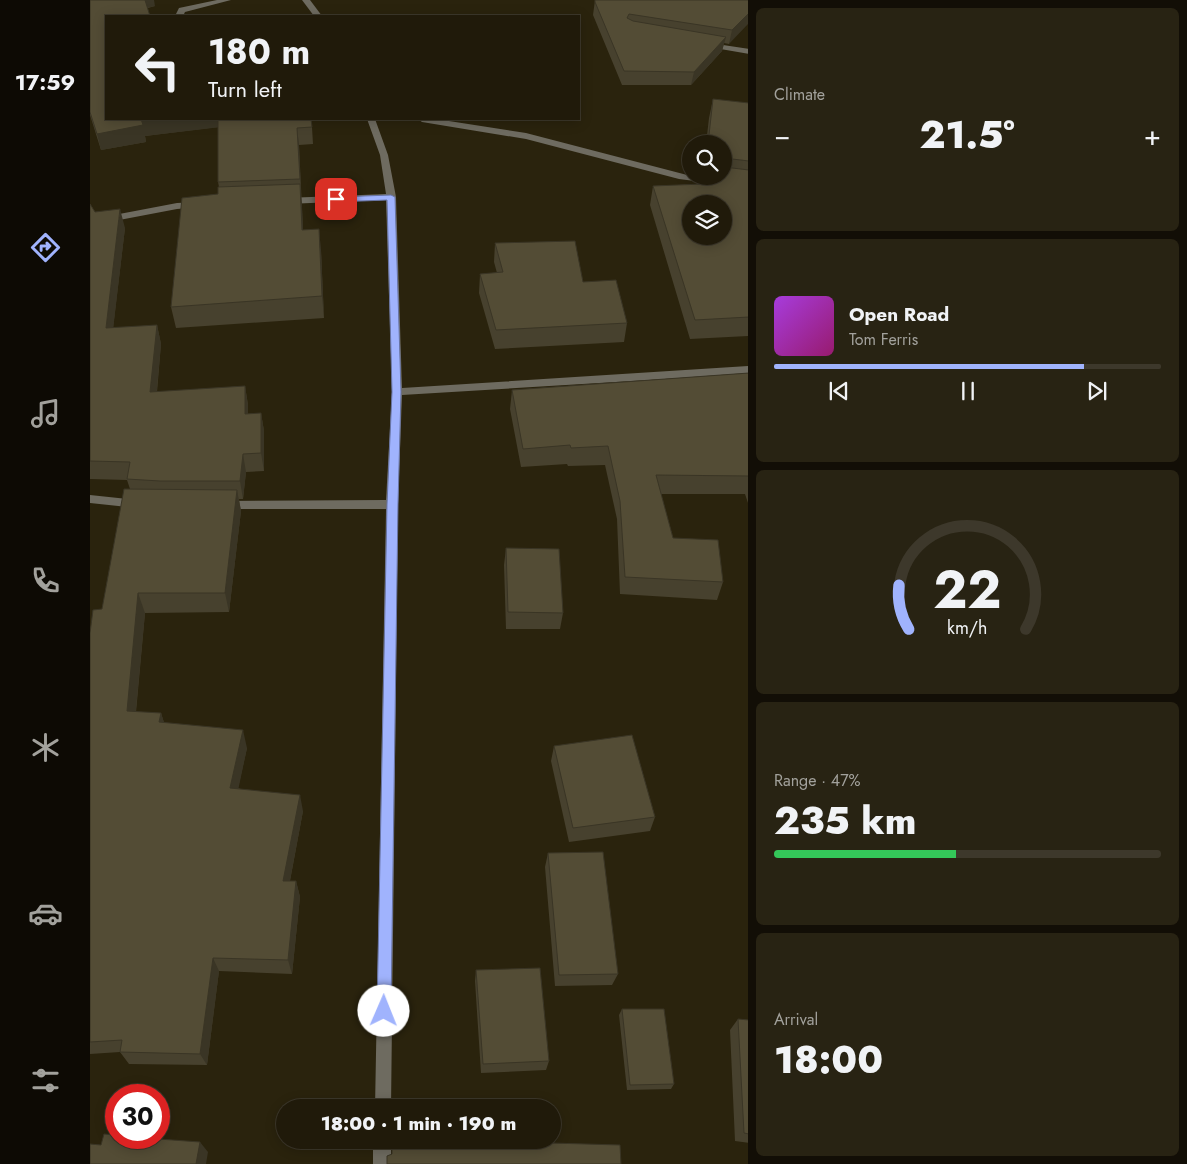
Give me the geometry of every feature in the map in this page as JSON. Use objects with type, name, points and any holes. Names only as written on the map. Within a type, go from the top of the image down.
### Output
[{"type":"street","points":[[180,15],[182,10],[226,0]]},
{"type":"street","points":[[306,0],[317,15]]},
{"type":"street","points":[[700,43],[748,52]]},
{"type":"street","points":[[371,120],[384,155],[391,197],[396,392],[392,504],[383,1099]]},
{"type":"street","points":[[428,120],[526,136],[680,176],[748,185]]},
{"type":"street","points":[[274,201],[391,197]]},
{"type":"street","points":[[114,218],[177,206],[206,204]]},
{"type":"street","points":[[396,392],[748,370]]},
{"type":"street","points":[[90,499],[149,505]]},
{"type":"street","points":[[214,505],[392,504]]},
{"type":"street","points":[[382,1149],[382,1164]]},
{"type":"building","points":[[90,0],[145,0],[150,15],[105,15],[105,120],[141,120],[143,125],[97,134],[90,112]]},
{"type":"building","points":[[595,0],[748,0],[748,14],[732,30],[629,14],[627,18],[633,21],[726,37],[694,72],[624,71]]},
{"type":"building","points":[[713,99],[748,103],[748,161],[732,159],[732,135],[709,135]]},
{"type":"building","points":[[218,120],[311,120],[312,127],[297,128],[300,179],[218,182]]},
{"type":"building","points":[[732,168],[748,170],[748,317],[695,320],[653,186],[732,185]]},
{"type":"building","points":[[300,184],[302,230],[319,229],[322,296],[171,307],[182,198],[218,194],[218,187]]},
{"type":"building","points":[[90,204],[95,212],[120,209],[106,328],[157,325],[150,392],[245,386],[245,414],[261,413],[261,453],[243,454],[240,481],[127,479],[130,462],[90,461]]},
{"type":"building","points":[[575,241],[583,282],[616,280],[627,323],[496,330],[480,274],[503,272],[495,243]]},
{"type":"building","points":[[748,373],[748,476],[656,475],[673,538],[718,540],[723,582],[625,577],[620,501],[608,446],[571,448],[570,445],[523,449],[512,390]]},
{"type":"building","points":[[124,489],[237,490],[225,593],[138,593],[127,711],[161,713],[159,722],[243,730],[230,788],[300,795],[283,881],[296,881],[288,960],[213,958],[200,1054],[120,1052],[122,1040],[90,1042],[90,633],[93,610],[102,609]]},
{"type":"building","points":[[506,548],[559,549],[563,613],[508,612]]},
{"type":"building","points":[[632,735],[655,817],[573,828],[554,746]]},
{"type":"building","points":[[603,852],[618,974],[559,975],[548,853]]},
{"type":"building","points":[[540,968],[549,1061],[483,1064],[476,970]]},
{"type":"building","points":[[622,1009],[664,1009],[674,1084],[630,1085]]},
{"type":"building","points":[[738,1019],[748,1020],[748,1134],[744,1133]]},
{"type":"building","points":[[104,1134],[105,1149],[170,1149],[170,1140],[200,1142],[196,1164],[90,1164],[90,1144],[101,1145]]},
{"type":"building","points":[[561,1143],[620,1145],[621,1164],[387,1164],[387,1156],[392,1154],[392,1149],[561,1149]]},
{"type":"route","points":[[336,199],[391,197],[396,392],[392,504],[384,1011]]}]
